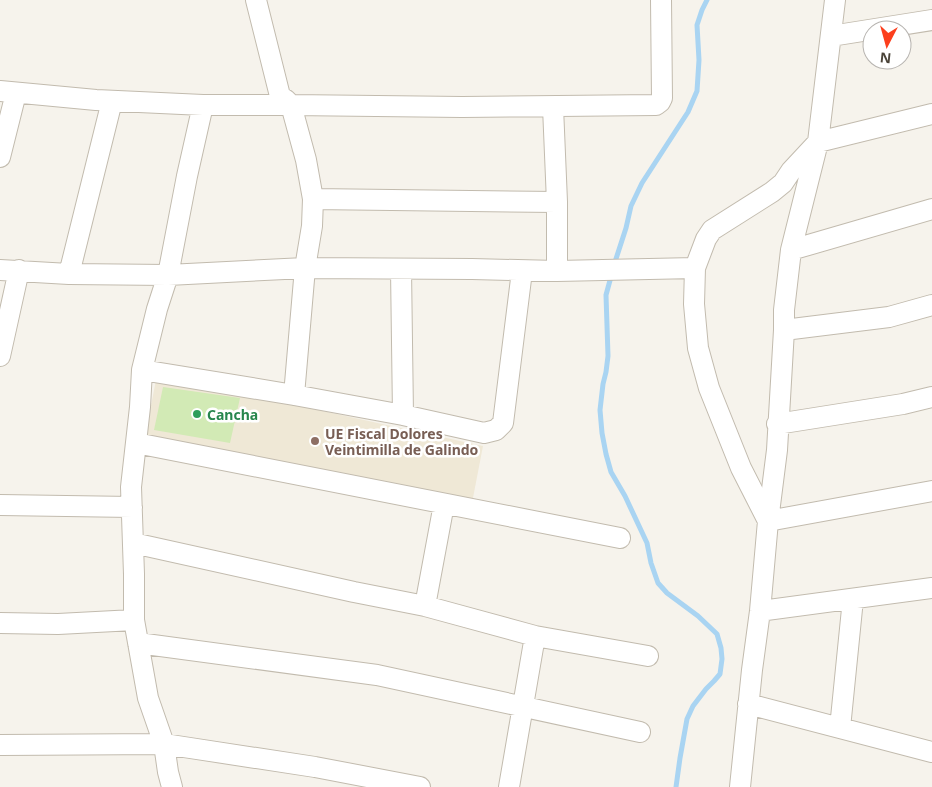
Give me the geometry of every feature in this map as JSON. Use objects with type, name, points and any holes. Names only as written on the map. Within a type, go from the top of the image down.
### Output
[{"type":"street","points":[[256,0],[280,96],[291,105],[306,160],[313,199],[312,226],[305,268],[294,395]]},
{"type":"street","points":[[0,157],[8,92],[112,101],[203,105],[462,108],[656,105],[662,98],[661,0]]},
{"type":"street","points":[[740,787],[777,450],[784,310],[791,250],[818,142],[835,0]]},
{"type":"street","points":[[831,36],[932,20]]},
{"type":"street","points":[[69,274],[112,101]]},
{"type":"street","points":[[172,787],[164,744],[148,698],[134,620],[132,487],[142,370],[157,309],[168,275],[203,105]]},
{"type":"street","points":[[553,107],[557,202],[557,271]]},
{"type":"street","points":[[768,521],[741,468],[710,388],[698,348],[694,304],[695,268],[706,239],[712,230],[783,183],[791,171],[818,142],[932,114]]},
{"type":"street","points":[[313,199],[557,202]]},
{"type":"street","points":[[791,250],[932,209]]},
{"type":"street","points":[[0,356],[10,270],[69,274],[168,275],[305,268],[557,271],[695,268]]},
{"type":"street","points":[[400,269],[403,415]]},
{"type":"street","points":[[142,370],[403,415],[484,433],[496,430],[504,423],[522,271]]},
{"type":"street","points":[[784,330],[889,316],[932,305]]},
{"type":"street","points":[[778,424],[903,404],[932,397]]},
{"type":"street","points":[[136,443],[620,538]]},
{"type":"street","points":[[768,521],[932,491]]},
{"type":"street","points":[[425,606],[444,504]]},
{"type":"street","points":[[0,505],[132,507]]},
{"type":"street","points":[[134,544],[425,606],[535,636],[648,656]]},
{"type":"street","points":[[760,611],[932,588]]},
{"type":"street","points":[[840,728],[852,599]]},
{"type":"street","points":[[0,623],[58,624],[134,620]]},
{"type":"street","points":[[509,787],[535,636]]},
{"type":"street","points":[[138,643],[377,675],[640,732]]},
{"type":"street","points":[[748,704],[932,752]]},
{"type":"street","points":[[0,745],[164,744],[315,767],[420,787]]},
{"type":"shaded area","name":"UE Fiscal Dolores Veintimilla de Galindo","points":[[156,380],[277,401],[483,446],[472,503],[145,436]]},
{"type":"green space","name":"Cancha","points":[[163,387],[240,398],[230,443],[154,430]]},
{"type":"waterway","points":[[614,265],[631,206],[642,183],[688,112],[697,91],[699,60],[697,25],[707,0]]},
{"type":"waterway","points":[[612,273],[606,295],[608,356],[600,410],[602,433],[611,472],[625,496],[647,543],[658,583],[667,593],[698,616],[717,634],[721,648],[720,674],[693,706],[687,719],[676,787]]},
{"type":"place","name":"Cancha","points":[[197,414]]},
{"type":"place","name":"UE Fiscal Dolores Veintimilla de Galindo","points":[[315,441]]}]
